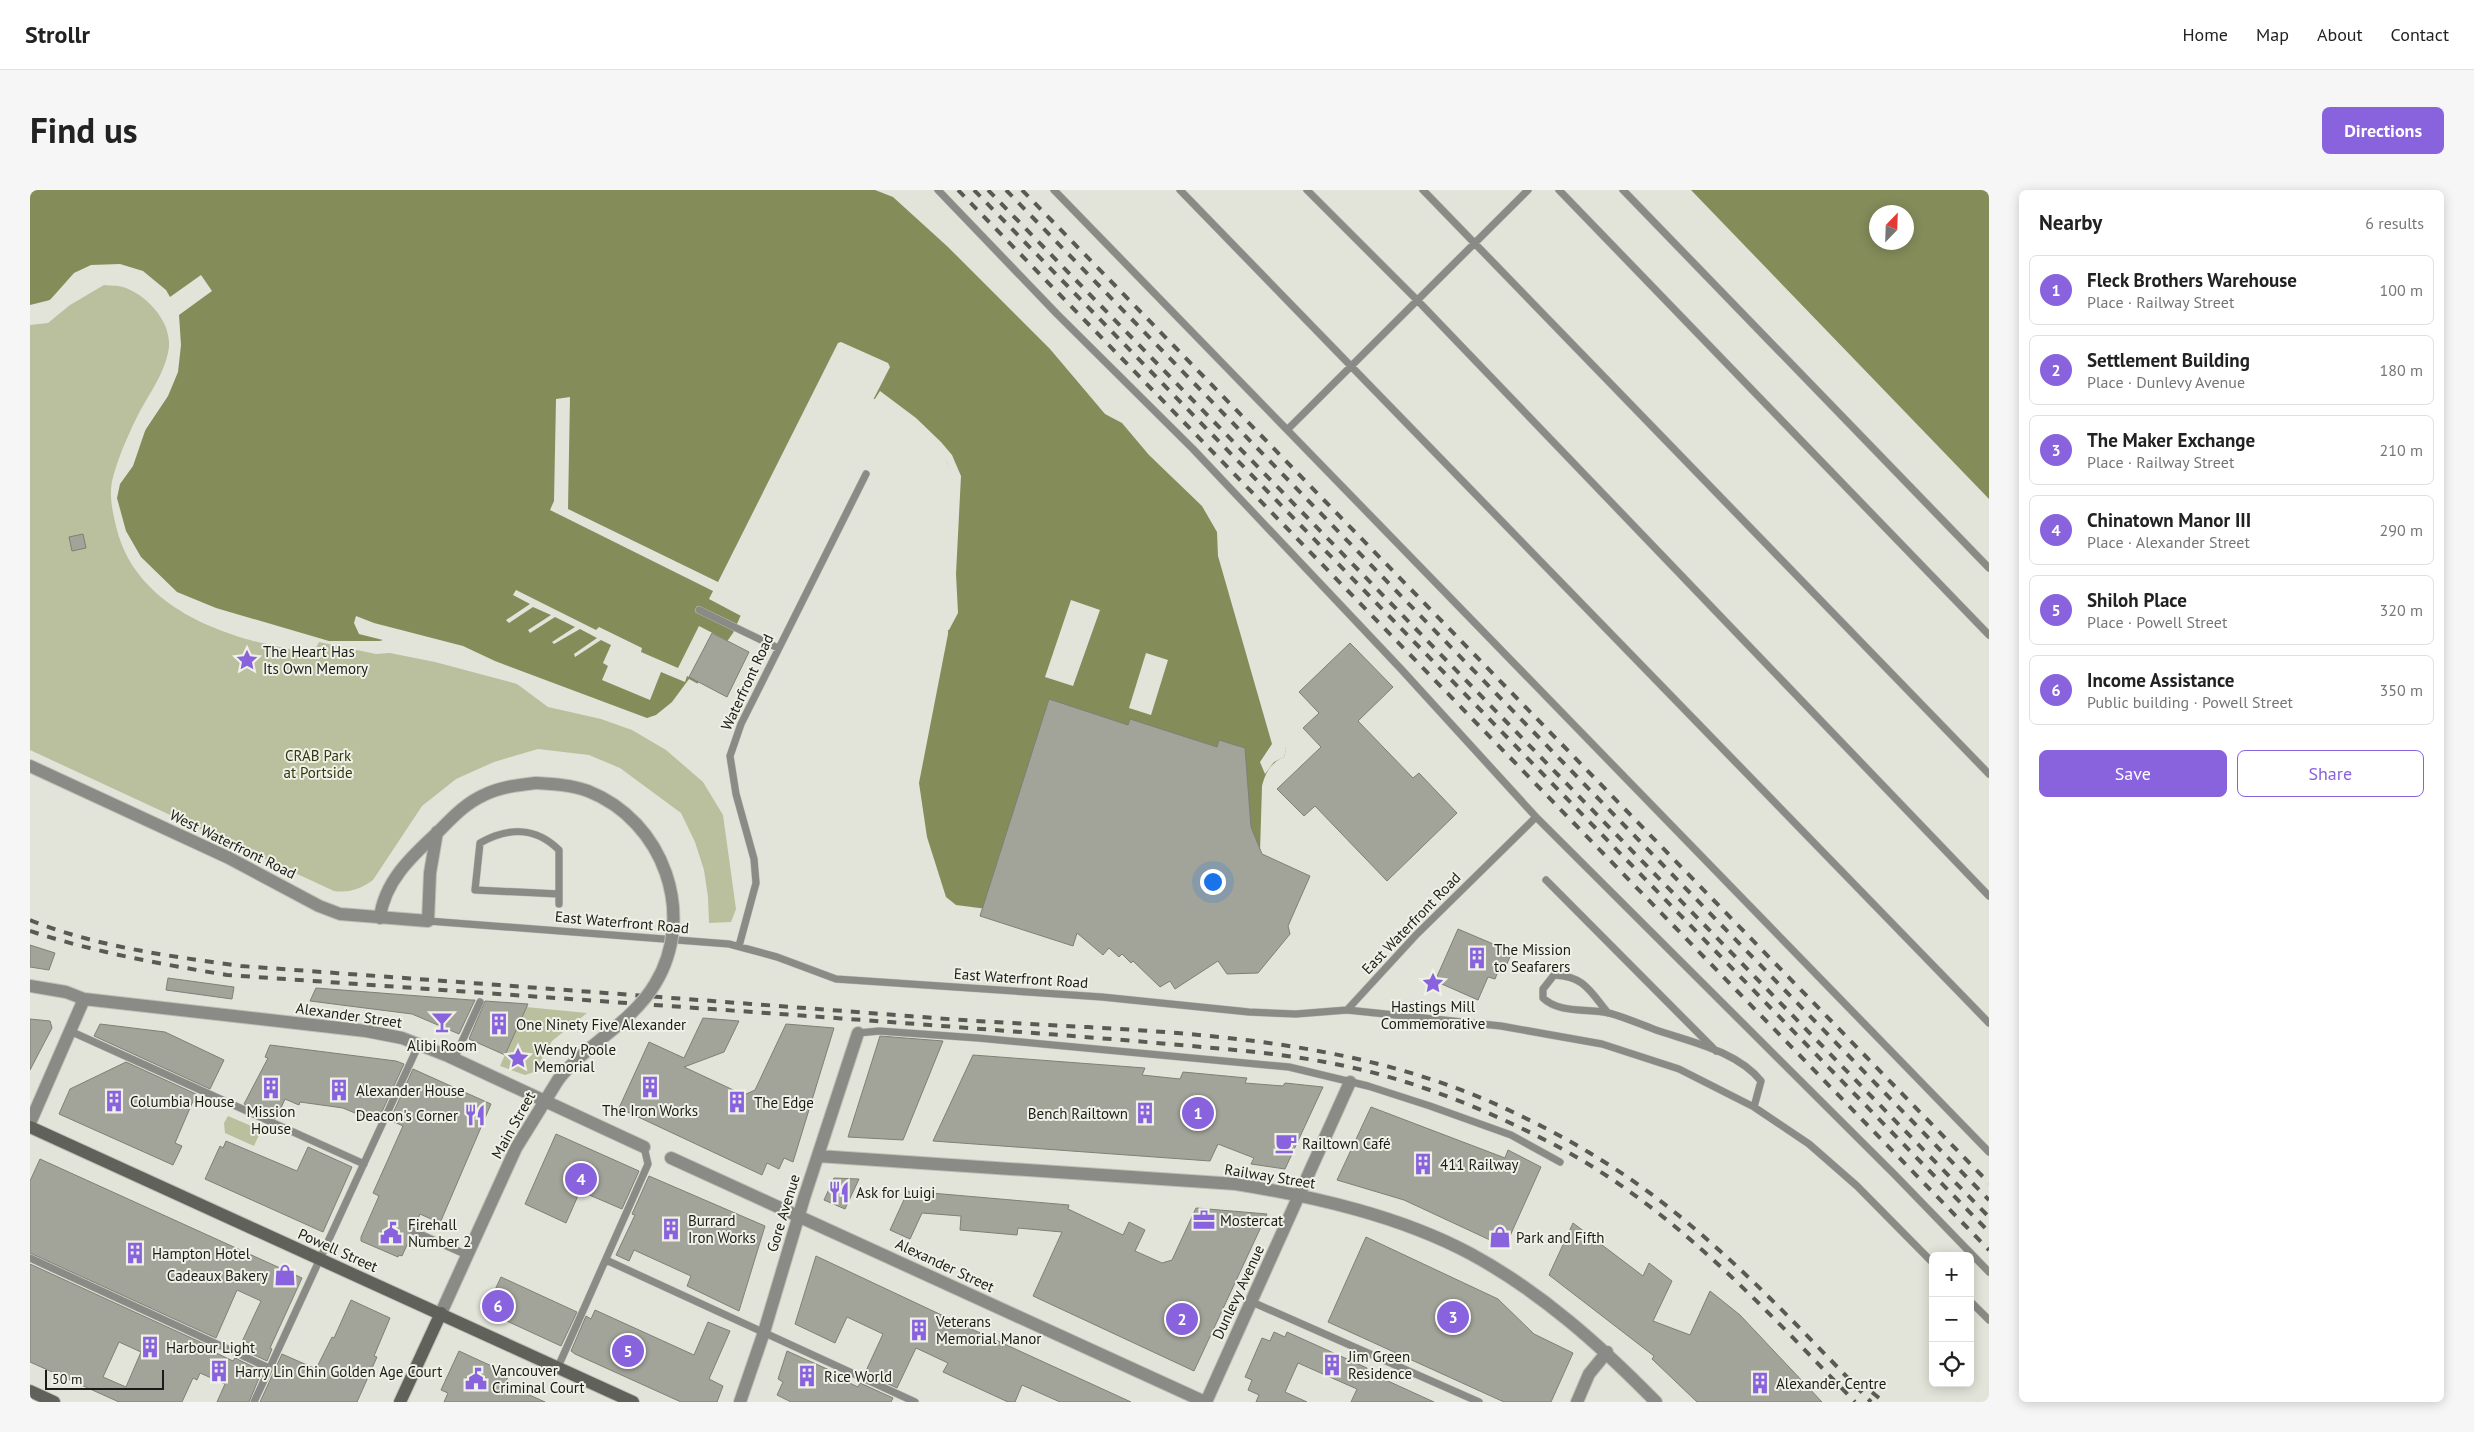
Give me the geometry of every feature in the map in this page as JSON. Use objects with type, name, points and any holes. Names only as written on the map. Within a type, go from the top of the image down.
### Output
[{"type":"main road","name":"Powell Street","points":[[30,1127],[633,1402]]},
{"type":"main road","name":"Main Street","points":[[400,1402],[440,1314]]},
{"type":"main road","points":[[30,1391],[54,1402]]},
{"type":"street","name":"West Waterfront Road","points":[[30,766],[229,858],[319,906],[340,914],[428,921]]},
{"type":"street","name":"Main Street","points":[[380,918],[382,907],[398,875],[420,846],[463,808],[484,795],[497,790],[536,783],[572,786],[589,792],[616,806],[631,818],[642,828],[660,856],[669,882],[674,907],[673,932],[668,952],[650,992],[630,1014],[582,1054],[558,1080],[544,1101],[516,1148],[440,1314]]},
{"type":"street","points":[[428,921],[430,873],[437,832]]},
{"type":"street","name":"Alexander Street","points":[[30,986],[66,992],[84,999],[386,1034],[454,1058],[644,1147]]},
{"type":"street","points":[[30,1123],[84,999]]},
{"type":"street","name":"Gore Avenue","points":[[740,1402],[764,1332],[799,1215],[858,1033]]},
{"type":"street","name":"Dunlevy Avenue","points":[[1205,1402],[1301,1196],[1350,1082]]},
{"type":"street","name":"Railway Street","points":[[818,1156],[1236,1184],[1301,1196],[1391,1221],[1429,1234],[1469,1253],[1514,1280],[1545,1302],[1607,1352],[1656,1402]]},
{"type":"street","name":"Alexander Street","points":[[671,1158],[1205,1402]]},
{"type":"street","points":[[1576,1402],[1589,1374],[1607,1352]]},
{"type":"lane","points":[[938,190],[1057,314],[1193,449],[1401,669],[1536,817],[1895,1175],[1989,1272]]},
{"type":"lane","points":[[1054,190],[1989,1152]]},
{"type":"lane","points":[[1180,190],[1989,1023]]},
{"type":"lane","points":[[1307,190],[1418,302],[1989,896]]},
{"type":"lane","points":[[1423,190],[1989,774]]},
{"type":"lane","points":[[1288,429],[1351,365],[1418,302],[1528,190]]},
{"type":"lane","points":[[1558,190],[1989,634]]},
{"type":"lane","points":[[1623,190],[1989,568]]},
{"type":"lane","name":"Waterfront Road","points":[[739,946],[756,883],[754,859],[736,794],[730,756],[741,724],[866,474]]},
{"type":"lane","points":[[699,610],[778,648]]},
{"type":"lane","name":"East Waterfront Road","points":[[428,921],[739,946],[836,978],[1102,997],[1249,1012],[1296,1014],[1347,1010],[1416,935],[1536,817]]},
{"type":"lane","points":[[559,894],[475,890],[480,843],[492,836],[513,831],[548,839],[559,850],[559,894],[559,904]]},
{"type":"lane","points":[[1546,880],[1718,1052]]},
{"type":"lane","points":[[1608,1013],[1583,983],[1570,976],[1554,975],[1543,989],[1543,998],[1550,1004],[1582,1011],[1608,1013],[1729,1056],[1754,1072],[1761,1081],[1754,1106]]},
{"type":"lane","points":[[454,1058],[480,1002]]},
{"type":"lane","points":[[1347,1010],[1501,1026],[1602,1044],[1679,1069],[1754,1106],[1816,1150],[1857,1186],[1929,1259]]},
{"type":"lane","points":[[70,1031],[364,1164]]},
{"type":"lane","points":[[858,1033],[879,1031],[978,1038],[1289,1067],[1350,1082],[1511,1135],[1560,1162]]},
{"type":"lane","points":[[254,1402],[418,1044]]},
{"type":"lane","points":[[558,1368],[648,1164],[644,1147]]},
{"type":"lane","points":[[413,1231],[467,1255]]},
{"type":"lane","points":[[30,1258],[269,1368]]},
{"type":"lane","points":[[606,1260],[916,1402]]},
{"type":"lane","points":[[1252,1302],[1479,1402]]},
{"type":"lane","points":[[1974,1305],[1989,1320]]},
{"type":"green space","name":"CRAB Park at Portside","points":[[104,285],[123,287],[142,297],[150,304],[158,312],[163,322],[169,342],[163,369],[128,436],[117,463],[111,487],[112,506],[117,530],[129,559],[146,583],[169,603],[195,619],[253,641],[313,653],[319,642],[376,654],[390,653],[435,662],[517,684],[548,707],[601,719],[632,730],[666,750],[703,782],[723,815],[736,909],[731,922],[709,923],[704,870],[695,842],[681,813],[620,768],[589,755],[538,749],[494,762],[456,779],[422,806],[373,880],[355,890],[334,891],[30,750],[30,325],[48,323],[70,305]]},
{"type":"green space","points":[[526,1007],[587,1013],[552,1041],[534,1072],[525,1075],[500,1066]]},
{"type":"green space","points":[[228,1116],[261,1130],[254,1146],[225,1133],[224,1123]]},
{"type":"shaded area","points":[[30,190],[900,190],[1217,512],[1286,750],[1284,757],[1270,768],[1262,786],[1259,885],[1229,940],[956,905],[946,897],[927,837],[919,783],[948,634],[948,558],[957,482],[940,448],[875,399],[854,397],[832,408],[733,633],[693,690],[654,721],[606,707],[439,649],[384,641],[329,641],[216,608],[177,592],[141,557],[126,531],[117,498],[120,484],[133,466],[146,428],[170,378],[176,321],[149,280],[133,273],[107,271],[85,275],[30,314]]},
{"type":"shaded area","points":[[1691,190],[1989,190],[1989,499]]},
{"type":"pier","points":[[875,190],[904,190],[1069,348],[1191,477],[1220,514],[1229,532],[1282,726],[1286,750],[1284,757],[1274,762],[1265,774],[1260,762],[1272,744],[1218,556],[1217,532],[1202,506],[1149,455],[1122,423],[1105,414],[1050,349],[948,247],[893,197]]},
{"type":"pier","points":[[120,264],[143,271],[166,290],[170,297],[201,275],[212,291],[179,315],[181,345],[178,372],[168,396],[140,438],[168,377],[173,345],[173,322],[160,298],[147,283],[132,276],[107,274],[86,278],[51,311],[30,317],[30,305],[50,300],[74,273],[91,265]]},
{"type":"pier","points":[[841,342],[888,363],[890,367],[872,402],[854,400],[834,410],[743,617],[709,599],[713,591],[550,510],[554,501],[556,399],[570,397],[568,509],[718,582],[838,343]]},
{"type":"pier","points":[[880,391],[916,418],[941,442],[952,455],[961,476],[956,574],[958,613],[949,630],[945,630],[945,558],[955,482],[947,462],[938,450],[873,402]]},
{"type":"pier","points":[[516,590],[596,630],[599,627],[642,648],[641,652],[678,668],[699,626],[730,642],[701,683],[687,676],[685,682],[661,672],[650,700],[602,680],[608,666],[603,663],[611,645],[601,640],[575,657],[574,654],[597,638],[580,629],[554,644],[552,642],[575,627],[555,617],[530,633],[528,630],[551,615],[533,607],[509,623],[506,620],[530,604],[513,595]]},
{"type":"pier","points":[[1071,600],[1100,610],[1073,686],[1045,677]]},
{"type":"pier","points":[[356,616],[374,623],[463,646],[495,661],[647,718],[656,715],[672,702],[689,679],[700,685],[695,692],[655,723],[642,726],[605,710],[438,651],[373,643],[383,640],[359,634],[354,623]]},
{"type":"pier","points":[[1146,653],[1168,660],[1151,715],[1129,708]]},
{"type":"building","points":[[83,534],[86,548],[72,551],[69,537]]},
{"type":"building","points":[[712,633],[749,652],[727,697],[689,677]]},
{"type":"building","points":[[1350,643],[1393,687],[1358,721],[1413,778],[1419,773],[1457,813],[1387,881],[1315,806],[1304,816],[1277,789],[1321,747],[1303,728],[1319,713],[1299,692]]},
{"type":"building","points":[[1049,699],[1128,725],[1130,719],[1217,747],[1219,740],[1245,748],[1251,827],[1262,854],[1310,876],[1288,926],[1290,934],[1258,973],[1227,974],[1218,961],[1175,989],[1170,981],[1160,987],[1133,961],[1131,963],[1122,954],[1119,957],[1109,948],[1103,955],[1077,933],[1073,946],[980,916]]},
{"type":"building","name":"The Mission to Seafarers","points":[[1458,929],[1512,952],[1506,966],[1501,964],[1495,979],[1488,977],[1478,1000],[1435,981]]},
{"type":"building","points":[[30,945],[55,953],[49,970],[30,967]]},
{"type":"building","points":[[168,978],[234,987],[232,999],[166,990]]},
{"type":"building","points":[[316,988],[475,1000],[459,1034],[412,1014],[310,1001]]},
{"type":"building","name":"One Ninety Five Alexander","points":[[485,1001],[528,1004],[505,1055],[469,1039]]},
{"type":"building","name":"The Edge","points":[[703,1018],[739,1021],[724,1052],[684,1067],[744,1095],[755,1090],[786,1024],[834,1028],[793,1162],[784,1158],[779,1169],[767,1163],[762,1175],[619,1108],[649,1042],[684,1058]]},
{"type":"building","points":[[30,1019],[50,1021],[52,1028],[30,1070]]},
{"type":"building","points":[[100,1024],[165,1032],[224,1060],[210,1089],[94,1036]]},
{"type":"building","points":[[880,1036],[943,1041],[903,1140],[848,1137]]},
{"type":"building","name":"Alexander House","points":[[270,1045],[396,1061],[404,1064],[380,1116],[377,1115],[374,1121],[343,1108],[300,1102],[299,1105],[285,1099],[276,1119],[244,1104],[268,1058],[265,1057]]},
{"type":"building","points":[[973,1055],[1145,1068],[1142,1075],[1180,1079],[1183,1072],[1247,1078],[1245,1083],[1283,1086],[1285,1083],[1323,1087],[1285,1169],[1251,1164],[1254,1158],[1218,1144],[1210,1161],[933,1141]]},
{"type":"building","name":"Columbia House","points":[[126,1062],[196,1094],[175,1143],[182,1146],[173,1165],[59,1114],[70,1089]]},
{"type":"building","points":[[413,1069],[491,1104],[440,1223],[420,1214],[415,1226],[408,1228],[411,1236],[402,1256],[399,1255],[398,1257],[361,1241],[361,1237],[379,1196],[373,1193],[403,1126],[390,1120]]},
{"type":"building","name":"411 Railway","points":[[1371,1107],[1505,1158],[1508,1150],[1541,1167],[1505,1247],[1404,1200],[1337,1180]]},
{"type":"building","points":[[556,1134],[639,1171],[622,1209],[580,1191],[566,1223],[525,1204]]},
{"type":"building","points":[[226,1141],[297,1171],[308,1147],[352,1167],[323,1232],[205,1179],[220,1146],[223,1148]]},
{"type":"building","points":[[40,1159],[302,1278],[270,1348],[272,1349],[267,1361],[239,1348],[261,1301],[237,1290],[216,1338],[30,1253],[30,1181]]},
{"type":"building","points":[[649,1176],[765,1226],[739,1311],[687,1286],[691,1276],[634,1250],[629,1261],[616,1255],[635,1215],[632,1214]]},
{"type":"building","points":[[834,1178],[859,1179],[845,1209],[824,1200]]},
{"type":"building","points":[[908,1191],[928,1201],[931,1193],[1069,1205],[1068,1209],[1123,1235],[1129,1222],[1145,1230],[1135,1251],[1162,1263],[1172,1260],[1196,1208],[1267,1214],[1194,1371],[1033,1296],[1062,1232],[1018,1228],[1017,1235],[960,1230],[961,1216],[922,1213],[910,1239],[890,1230]]},
{"type":"building","points":[[1573,1223],[1643,1276],[1649,1263],[1672,1281],[1653,1321],[1690,1335],[1710,1291],[1740,1315],[1822,1402],[1697,1402],[1652,1359],[1654,1356],[1549,1275]]},
{"type":"building","points":[[1366,1237],[1498,1299],[1534,1334],[1573,1353],[1551,1402],[1504,1402],[1328,1322]]},
{"type":"building","points":[[816,1256],[1131,1402],[1060,1402],[1022,1385],[1015,1402],[1008,1402],[943,1372],[948,1363],[916,1348],[897,1388],[865,1373],[883,1334],[847,1317],[835,1343],[795,1324]]},
{"type":"building","points":[[30,1264],[211,1347],[210,1350],[233,1361],[235,1358],[262,1371],[249,1402],[217,1402],[225,1384],[200,1373],[197,1380],[193,1378],[182,1402],[119,1402],[30,1362]],"holes":[[[119,1342],[141,1352],[126,1387],[103,1377]]]},
{"type":"building","points":[[501,1277],[577,1312],[561,1346],[485,1311]]},
{"type":"building","points":[[351,1300],[390,1318],[374,1356],[377,1357],[357,1402],[260,1402],[282,1354],[316,1369],[332,1337],[334,1338]]},
{"type":"building","points":[[595,1310],[694,1355],[708,1322],[730,1331],[709,1379],[723,1386],[717,1402],[681,1402],[571,1351],[586,1316],[591,1319]]},
{"type":"building","name":"Jim Green Residence","points":[[1274,1332],[1285,1337],[1287,1332],[1367,1368],[1366,1371],[1434,1402],[1351,1402],[1357,1389],[1298,1363],[1285,1392],[1307,1402],[1256,1402],[1259,1395],[1248,1390],[1252,1380],[1245,1377],[1262,1338],[1270,1341]]},
{"type":"building","name":"Vancouver Criminal Court","points":[[459,1351],[509,1374],[505,1384],[545,1402],[444,1402],[448,1393],[441,1390]]},
{"type":"building","points":[[787,1351],[836,1373],[835,1376],[858,1387],[860,1383],[893,1398],[891,1402],[791,1402],[777,1395],[783,1382],[778,1379]]},
{"type":"railway","points":[[958,190],[1989,1250]]},
{"type":"railway","points":[[974,190],[1989,1232]]},
{"type":"railway","points":[[988,190],[1989,1217]]},
{"type":"railway","points":[[1006,190],[1989,1200]]},
{"type":"railway","points":[[1022,190],[1989,1183]]},
{"type":"railway","points":[[30,920],[107,944],[241,966],[934,1018],[1232,1038],[1306,1049],[1378,1064],[1449,1086],[1519,1115],[1586,1151],[1649,1192],[1737,1266],[1871,1402]]},
{"type":"railway","points":[[30,931],[127,957],[227,975],[1147,1042],[1283,1055],[1372,1072],[1450,1097],[1500,1118],[1549,1142],[1593,1167],[1635,1195],[1712,1259],[1855,1402]]},
{"type":"railway","points":[[1858,1381],[1884,1402]]},
{"type":"place","name":"The Heart Has Its Own Memory","points":[[247,660]]},
{"type":"place","name":"The Mission to Seafarers","points":[[1477,958]]},
{"type":"place","name":"Hastings Mill Commemorative","points":[[1433,983]]},
{"type":"place","name":"Alibi Room","points":[[442,1022]]},
{"type":"place","name":"One Ninety Five Alexander","points":[[499,1024]]},
{"type":"place","name":"Wendy Poole Memorial","points":[[518,1058]]},
{"type":"place","name":"The Iron Works","points":[[650,1087]]},
{"type":"place","name":"Mission House","points":[[271,1088]]},
{"type":"place","name":"Alexander House","points":[[339,1090]]},
{"type":"place","name":"Columbia House","points":[[114,1101]]},
{"type":"place","name":"The Edge","points":[[737,1102]]},
{"type":"place","name":"Bench Railtown","points":[[1145,1113]]},
{"type":"place","name":"Fleck Brothers Warehouse","points":[[1198,1113]]},
{"type":"place","name":"Deacon's Corner","points":[[475,1115]]},
{"type":"place","name":"Railtown Café","points":[[1286,1143]]},
{"type":"place","name":"411 Railway","points":[[1423,1164]]},
{"type":"place","name":"Chinatown Manor III","points":[[581,1179]]},
{"type":"place","name":"Ask for Luigi","points":[[839,1192]]},
{"type":"place","name":"Mostercat","points":[[1204,1220]]},
{"type":"place","name":"Burrard Iron Works","points":[[671,1229]]},
{"type":"place","name":"Firehall Number 2","points":[[391,1233]]},
{"type":"place","name":"Park and Fifth","points":[[1500,1237]]},
{"type":"place","name":"Hampton Hotel","points":[[135,1253]]},
{"type":"place","name":"Cadeaux Bakery","points":[[285,1275]]},
{"type":"place","name":"Income Assistance","points":[[498,1306]]},
{"type":"place","name":"The Maker Exchange","points":[[1453,1317]]},
{"type":"place","name":"Settlement Building","points":[[1182,1319]]},
{"type":"place","name":"Veterans Memorial Manor","points":[[919,1330]]},
{"type":"place","name":"Harbour Light","points":[[150,1347]]},
{"type":"place","name":"Shiloh Place","points":[[628,1351]]},
{"type":"place","name":"Jim Green Residence","points":[[1332,1365]]},
{"type":"place","name":"Harry Lin Chin Golden Age Court","points":[[219,1371]]},
{"type":"place","name":"Rice World","points":[[807,1376]]},
{"type":"place","name":"Vancouver Criminal Court","points":[[476,1379]]},
{"type":"place","name":"Alexander Centre","points":[[1760,1383]]}]
